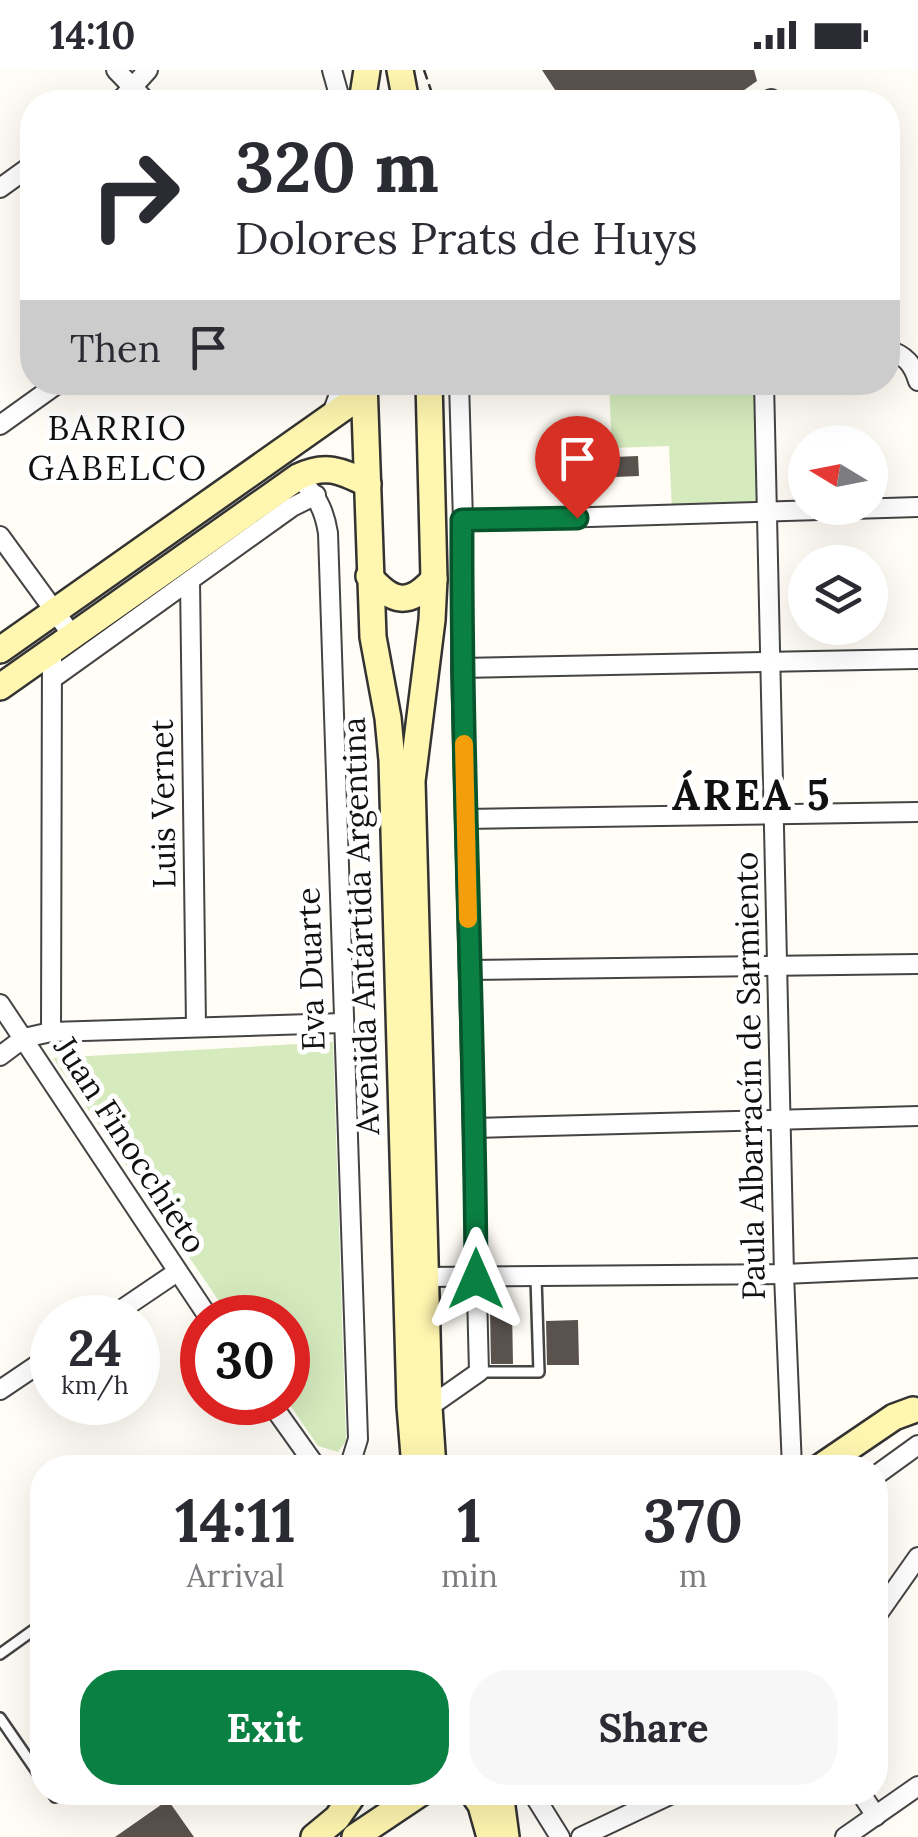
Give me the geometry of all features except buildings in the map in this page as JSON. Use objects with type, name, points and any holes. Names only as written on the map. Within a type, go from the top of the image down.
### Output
[{"type":"main road","points":[[0,650],[330,418],[354,395]]},
{"type":"main road","name":"Avenida Antártida Argentina","points":[[364,395],[373,637],[392,760],[414,1455]]},
{"type":"main road","name":"Avenida Antártida Argentina","points":[[429,395],[434,580],[412,781],[432,1455]]},
{"type":"main road","points":[[0,686],[307,486],[314,469],[328,467],[368,484]]},
{"type":"main road","points":[[369,576],[392,597],[406,598],[415,597],[434,580]]},
{"type":"main road","points":[[838,1455],[894,1417],[916,1408]]},
{"type":"main road","points":[[863,1455],[896,1432],[916,1408]]},
{"type":"main road","points":[[314,1837],[338,1818],[346,1805]]},
{"type":"main road","points":[[364,1835],[404,1805]]},
{"type":"main road","points":[[481,1805],[490,1837]]},
{"type":"main road","points":[[502,1805],[506,1837]]},
{"type":"street","points":[[116,70],[136,90]]},
{"type":"street","points":[[900,354],[916,375]]},
{"type":"street","points":[[0,425],[42,395]]},
{"type":"street","points":[[330,418],[338,395]]},
{"type":"street","points":[[430,428],[449,395]]},
{"type":"street","points":[[428,1408],[479,1372],[457,395]]},
{"type":"street","name":"Paula Albarracín de Sarmiento","points":[[764,395],[791,1455]]},
{"type":"street","points":[[52,679],[292,507],[307,486]]},
{"type":"street","name":"Eva Duarte","points":[[307,486],[324,512],[328,533],[358,1440],[353,1455]]},
{"type":"street","points":[[462,520],[918,507]]},
{"type":"street","points":[[0,536],[55,612],[62,643],[52,679],[51,1032]]},
{"type":"street","name":"Luis Vernet","points":[[190,581],[196,1026]]},
{"type":"street","points":[[462,668],[918,659]]},
{"type":"street","points":[[466,819],[918,812]]},
{"type":"street","points":[[469,970],[918,964]]},
{"type":"street","name":"Juan Finocchieto","points":[[0,1004],[194,1295]]},
{"type":"street","points":[[0,1056],[24,1038],[51,1032],[343,1022]]},
{"type":"street","points":[[476,1128],[918,1116]]},
{"type":"street","points":[[426,1278],[784,1274],[918,1268]]},
{"type":"street","points":[[143,1295],[177,1272]]},
{"type":"street","points":[[0,1390],[30,1370]]},
{"type":"street","points":[[286,1425],[307,1455]]},
{"type":"street","points":[[888,1466],[918,1444]]},
{"type":"street","points":[[888,1600],[918,1557]]},
{"type":"street","points":[[846,1837],[918,1786]]},
{"type":"street","points":[[540,1805],[560,1837]]},
{"type":"street","points":[[581,1837],[649,1805]]},
{"type":"street","points":[[869,1805],[876,1816]]},
{"type":"lane","points":[[479,1372],[539,1372],[536,1278]]},
{"type":"lane","points":[[0,1654],[30,1633]]},
{"type":"lane","points":[[0,1718],[30,1762]]},
{"type":"green space","points":[[610,395],[757,395],[762,506],[672,510],[669,446],[612,448]]},
{"type":"green space","points":[[333,1042],[346,1441],[338,1452],[318,1446],[304,1425],[310,1425],[310,1295],[215,1295],[53,1058]]},
{"type":"slow traffic","points":[[464,744],[468,919]]},
{"type":"district","name":"BARRIO GABELCO","points":[[118,448]]},
{"type":"district","name":"ÁREA 5","points":[[752,795]]},
{"type":"route","points":[[476,1279],[462,520],[577,518]]}]
